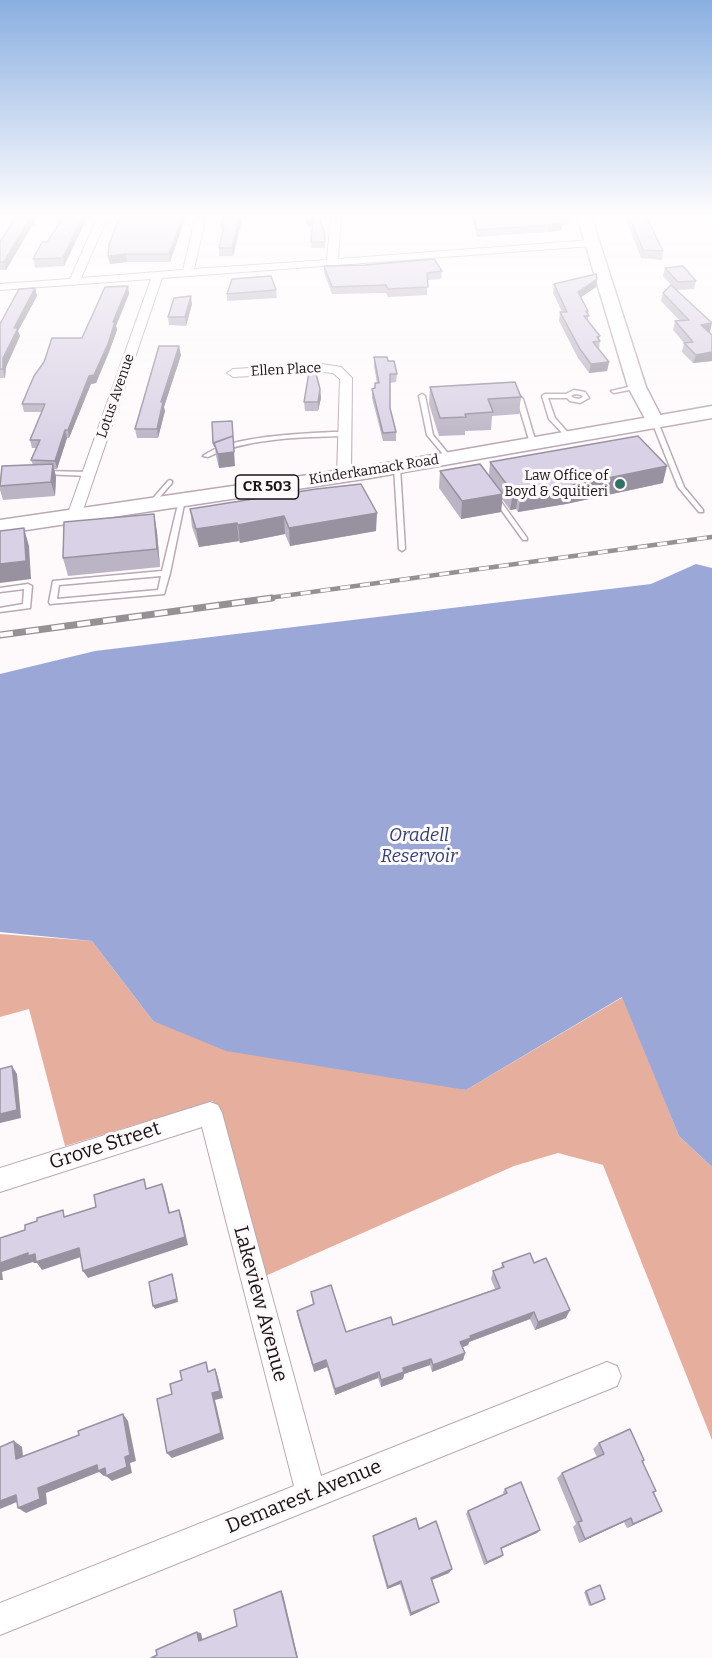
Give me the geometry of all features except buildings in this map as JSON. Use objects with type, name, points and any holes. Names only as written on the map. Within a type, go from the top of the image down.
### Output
[{"type":"main road","name":"Kinderkamack Road","points":[[0,527],[462,459],[533,443],[712,412]]},
{"type":"street","name":"Lotus Avenue","points":[[74,516],[152,293]]},
{"type":"street","points":[[608,293],[637,387],[655,422]]},
{"type":"street","name":"Ellen Place","points":[[233,373],[322,368],[338,370],[346,378],[344,476]]},
{"type":"street","name":"Grove Street","points":[[0,1180],[210,1113]]},
{"type":"street","name":"Lakeview Avenue","points":[[210,1113],[311,1494]]},
{"type":"street","name":"Demarest Avenue","points":[[0,1618],[608,1376]]},
{"type":"lane","points":[[614,391],[637,387]]},
{"type":"lane","points":[[506,392],[513,393],[519,398],[533,443]]},
{"type":"lane","points":[[422,396],[430,435],[462,459]]},
{"type":"lane","points":[[568,396],[545,396],[552,419],[569,437]]},
{"type":"lane","points":[[655,422],[681,487],[701,511]]},
{"type":"lane","points":[[206,456],[213,451],[232,445],[345,434]]},
{"type":"lane","points":[[397,467],[402,549]]},
{"type":"lane","points":[[35,473],[89,474]]},
{"type":"lane","points":[[492,492],[525,539]]},
{"type":"lane","points":[[166,573],[56,583],[53,602],[161,592],[166,573],[181,500]]},
{"type":"lane","points":[[0,590],[28,586],[27,606],[0,610]]},
{"type":"shaded area","points":[[0,934],[92,941],[153,1021],[466,1090],[623,997],[679,1136],[712,1167],[712,1440],[603,1165],[558,1153],[514,1166],[254,1281],[210,1113],[213,1101],[65,1146],[29,1009],[0,1017]]},
{"type":"water","name":"Oradell Reservoir","points":[[696,564],[712,568],[712,1167],[679,1136],[622,997],[466,1090],[226,1051],[153,1021],[92,941],[0,932],[0,674],[95,651],[651,584]]},
{"type":"railway","points":[[261,599],[712,537]]},
{"type":"railway","points":[[0,635],[272,598]]},
{"type":"place","name":"Law Office of Boyd & Squitieri","points":[[620,484]]}]
